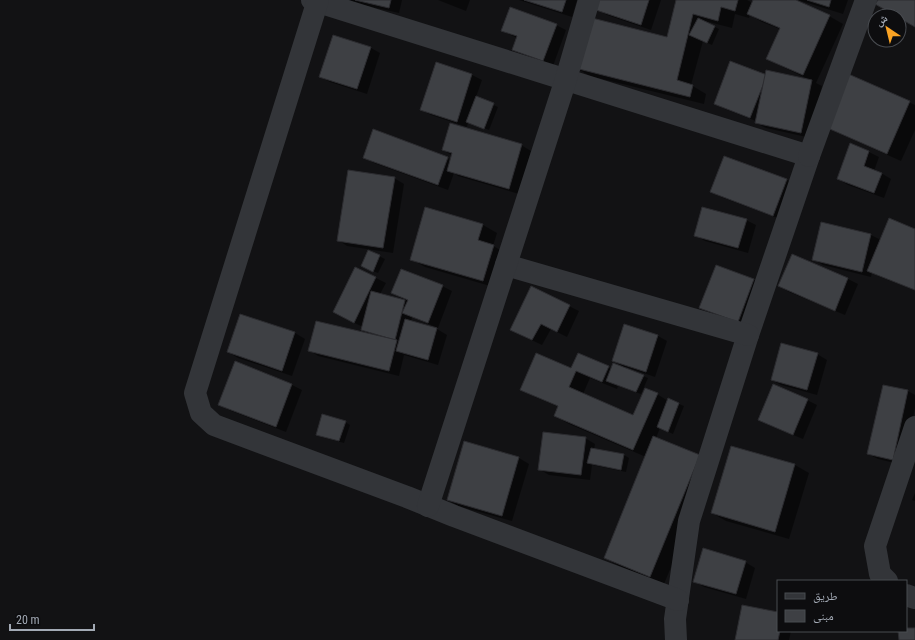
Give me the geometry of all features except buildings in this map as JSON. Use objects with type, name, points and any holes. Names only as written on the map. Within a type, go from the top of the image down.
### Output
[{"type":"street","points":[[428,506],[566,79],[589,0]]},
{"type":"street","points":[[676,640],[675,619],[689,521],[748,335],[809,156],[866,0]]},
{"type":"street","points":[[678,600],[214,425],[201,413],[195,393],[316,1],[809,156]]},
{"type":"street","points":[[506,265],[748,335]]},
{"type":"street","points":[[886,580],[880,574],[875,546],[915,427]]}]
